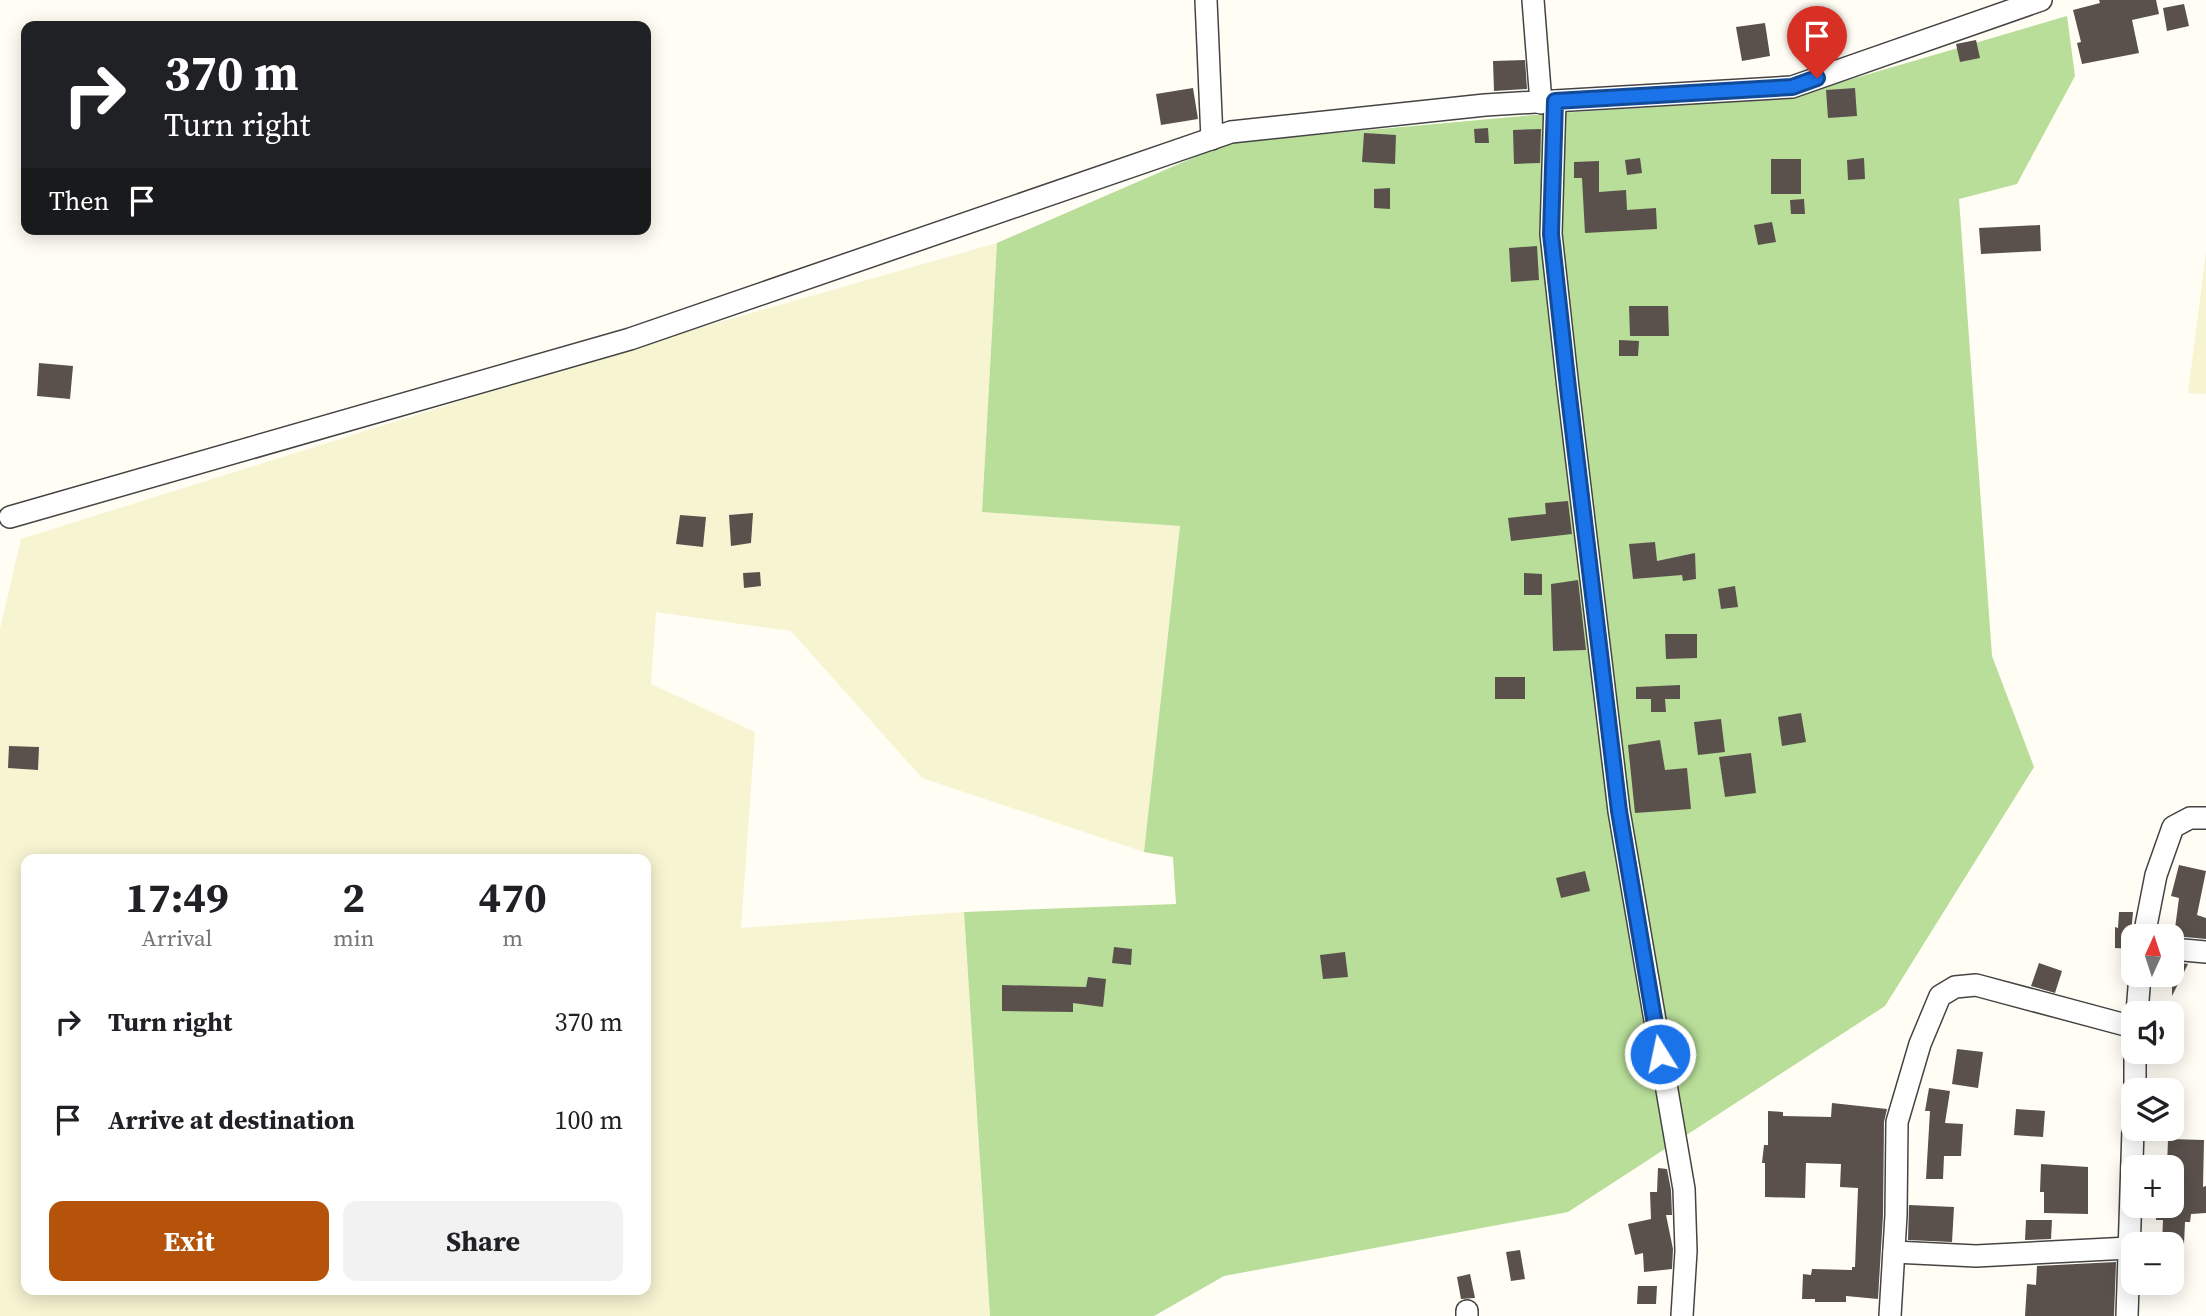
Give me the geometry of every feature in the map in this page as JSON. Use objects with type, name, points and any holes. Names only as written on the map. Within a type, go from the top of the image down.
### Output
[{"type":"street","points":[[1206,0],[1212,138]]},
{"type":"street","points":[[1533,0],[1548,102],[1551,234],[1619,811],[1684,1189],[1686,1251],[1682,1316]]},
{"type":"street","points":[[10,517],[630,339],[1231,132],[1485,106],[1792,87],[2041,0]]},
{"type":"street","points":[[2146,924],[2156,875],[2173,827],[2190,818],[2206,818]]},
{"type":"street","points":[[2184,950],[2206,952]]},
{"type":"street","points":[[1890,1316],[1897,1122],[1920,1044],[1940,996],[1955,987],[1976,985],[2121,1024]]},
{"type":"street","points":[[2130,1232],[2133,1141]]},
{"type":"street","points":[[1894,1252],[1976,1256],[2121,1248]]},
{"type":"street","points":[[2127,1316],[2128,1295]]},
{"type":"shaded area","points":[[997,243],[982,512],[1180,526],[1144,852],[922,778],[791,631],[656,612],[651,684],[755,732],[741,928],[964,912],[990,1316],[0,1316],[0,629],[21,539],[636,346]]},
{"type":"shaded area","points":[[2206,252],[2206,394],[2188,393]]},
{"type":"green space","points":[[2067,16],[2075,76],[2017,184],[1959,199],[1992,656],[2034,767],[1885,1006],[1568,1212],[1224,1276],[1154,1316],[990,1316],[964,912],[1176,904],[1173,857],[1144,852],[1180,526],[982,512],[997,243],[1227,143],[1545,114],[1787,98]]},
{"type":"building","points":[[2099,0],[2156,0],[2159,14],[2132,20],[2139,53],[2082,64],[2077,43],[2081,42],[2073,10],[2100,3]]},
{"type":"building","points":[[2184,4],[2189,26],[2167,31],[2163,8]]},
{"type":"building","points":[[1765,23],[1770,56],[1742,61],[1736,27]]},
{"type":"building","points":[[1976,40],[1980,58],[1960,62],[1956,44]]},
{"type":"building","points":[[1525,60],[1527,89],[1494,91],[1493,61]]},
{"type":"building","points":[[1193,88],[1198,119],[1161,125],[1156,94]]},
{"type":"building","points":[[1855,88],[1857,116],[1828,118],[1826,90]]},
{"type":"building","points":[[1488,128],[1489,143],[1475,143],[1474,129]]},
{"type":"building","points":[[1541,129],[1540,163],[1514,164],[1513,130]]},
{"type":"building","points":[[1364,133],[1396,135],[1395,164],[1362,162]]},
{"type":"building","points":[[1640,158],[1642,173],[1627,175],[1625,160]]},
{"type":"building","points":[[1864,158],[1865,179],[1848,180],[1847,160]]},
{"type":"building","points":[[1771,159],[1801,159],[1801,194],[1771,194]]},
{"type":"building","points":[[1599,161],[1599,192],[1626,190],[1627,210],[1656,208],[1657,229],[1585,233],[1582,178],[1574,178],[1574,162]]},
{"type":"building","points":[[1390,188],[1390,209],[1374,208],[1374,189]]},
{"type":"building","points":[[1804,199],[1805,214],[1791,214],[1790,200]]},
{"type":"building","points":[[1772,222],[1776,242],[1758,245],[1754,225]]},
{"type":"building","points":[[2040,225],[2041,251],[1981,254],[1979,228]]},
{"type":"building","points":[[1537,246],[1539,280],[1511,282],[1509,248]]},
{"type":"building","points":[[1629,306],[1668,306],[1669,336],[1630,336]]},
{"type":"building","points":[[1619,340],[1639,341],[1638,356],[1619,356]]},
{"type":"building","points":[[39,363],[73,366],[70,399],[37,396]]},
{"type":"building","points":[[1568,501],[1572,534],[1511,541],[1508,518],[1546,514],[1545,503]]},
{"type":"building","points":[[753,513],[751,543],[731,546],[729,515]]},
{"type":"building","points":[[680,515],[706,517],[703,547],[676,544]]},
{"type":"building","points":[[1655,542],[1657,561],[1695,553],[1696,579],[1683,581],[1682,575],[1633,579],[1629,544]]},
{"type":"building","points":[[760,572],[761,586],[744,588],[743,573]]},
{"type":"building","points":[[1524,573],[1542,574],[1542,595],[1524,595]]},
{"type":"building","points":[[1578,580],[1586,650],[1553,651],[1551,584]]},
{"type":"building","points":[[1735,586],[1738,607],[1721,609],[1718,589]]},
{"type":"building","points":[[1665,634],[1697,634],[1697,658],[1666,659]]},
{"type":"building","points":[[1495,677],[1525,677],[1525,699],[1495,699]]},
{"type":"building","points":[[1680,685],[1680,699],[1665,699],[1666,712],[1651,712],[1651,699],[1636,699],[1636,687]]},
{"type":"building","points":[[1801,713],[1806,742],[1782,746],[1778,717]]},
{"type":"building","points":[[1721,719],[1725,752],[1698,755],[1694,722]]},
{"type":"building","points":[[1660,740],[1665,770],[1687,768],[1691,809],[1635,813],[1628,745]]},
{"type":"building","points":[[9,746],[39,747],[38,770],[8,768]]},
{"type":"building","points":[[1751,753],[1756,793],[1725,797],[1719,757]]},
{"type":"building","points":[[2179,865],[2206,871],[2197,915],[2206,918],[2206,939],[2184,937],[2184,924],[2176,924],[2179,898],[2171,896]]},
{"type":"building","points":[[1585,871],[1590,891],[1561,898],[1556,878]]},
{"type":"building","points":[[2119,912],[2133,912],[2132,924],[2121,924],[2121,948],[2115,948],[2115,927],[2118,928]]},
{"type":"building","points":[[1114,947],[1132,949],[1131,965],[1112,963]]},
{"type":"building","points":[[1345,952],[1348,977],[1323,979],[1320,955]]},
{"type":"building","points":[[2039,963],[2062,971],[2055,993],[2031,986]]},
{"type":"building","points":[[1088,977],[1106,979],[1103,1007],[1073,1003],[1073,1012],[1002,1011],[1002,985],[1086,987]]},
{"type":"building","points":[[1957,1049],[1983,1052],[1978,1088],[1952,1084]]},
{"type":"building","points":[[1929,1088],[1950,1091],[1945,1123],[1963,1124],[1961,1156],[1944,1156],[1943,1179],[1926,1179],[1930,1111],[1925,1111]]},
{"type":"building","points":[[1832,1103],[1887,1109],[1884,1122],[1883,1215],[1878,1299],[1846,1296],[1846,1302],[1815,1302],[1815,1299],[1802,1299],[1803,1274],[1811,1275],[1812,1269],[1852,1270],[1852,1267],[1855,1267],[1858,1188],[1840,1187],[1841,1164],[1806,1163],[1805,1198],[1765,1197],[1765,1163],[1762,1163],[1764,1145],[1768,1145],[1768,1111],[1783,1112],[1783,1116],[1831,1117]]},
{"type":"building","points":[[2016,1109],[2045,1111],[2043,1137],[2014,1135]]},
{"type":"building","points":[[2204,1140],[2203,1187],[2206,1186],[2206,1213],[2191,1214],[2190,1222],[2185,1222],[2184,1244],[2184,1232],[2162,1232],[2163,1220],[2156,1220],[2184,1218],[2184,1155],[2167,1155],[2168,1141]]},
{"type":"building","points":[[2041,1164],[2088,1167],[2088,1214],[2044,1213],[2044,1192],[2040,1192]]},
{"type":"building","points":[[1658,1168],[1667,1169],[1671,1190],[1672,1215],[1666,1215],[1673,1249],[1672,1269],[1644,1272],[1643,1253],[1635,1255],[1628,1224],[1651,1219],[1650,1192],[1657,1192]]},
{"type":"building","points":[[1909,1205],[1954,1207],[1952,1242],[1908,1240]]},
{"type":"building","points":[[2026,1220],[2052,1220],[2051,1239],[2025,1240]]},
{"type":"building","points":[[1520,1250],[1525,1279],[1511,1281],[1506,1252]]},
{"type":"building","points":[[2116,1262],[2114,1316],[2025,1316],[2027,1284],[2036,1285],[2037,1266]]},
{"type":"building","points":[[1470,1274],[1475,1298],[1461,1299],[1457,1277]]},
{"type":"building","points":[[1638,1286],[1657,1286],[1656,1304],[1637,1304]]},
{"type":"route","points":[[1660,1054],[1619,811],[1551,234],[1555,101],[1792,87],[1817,78]]}]
